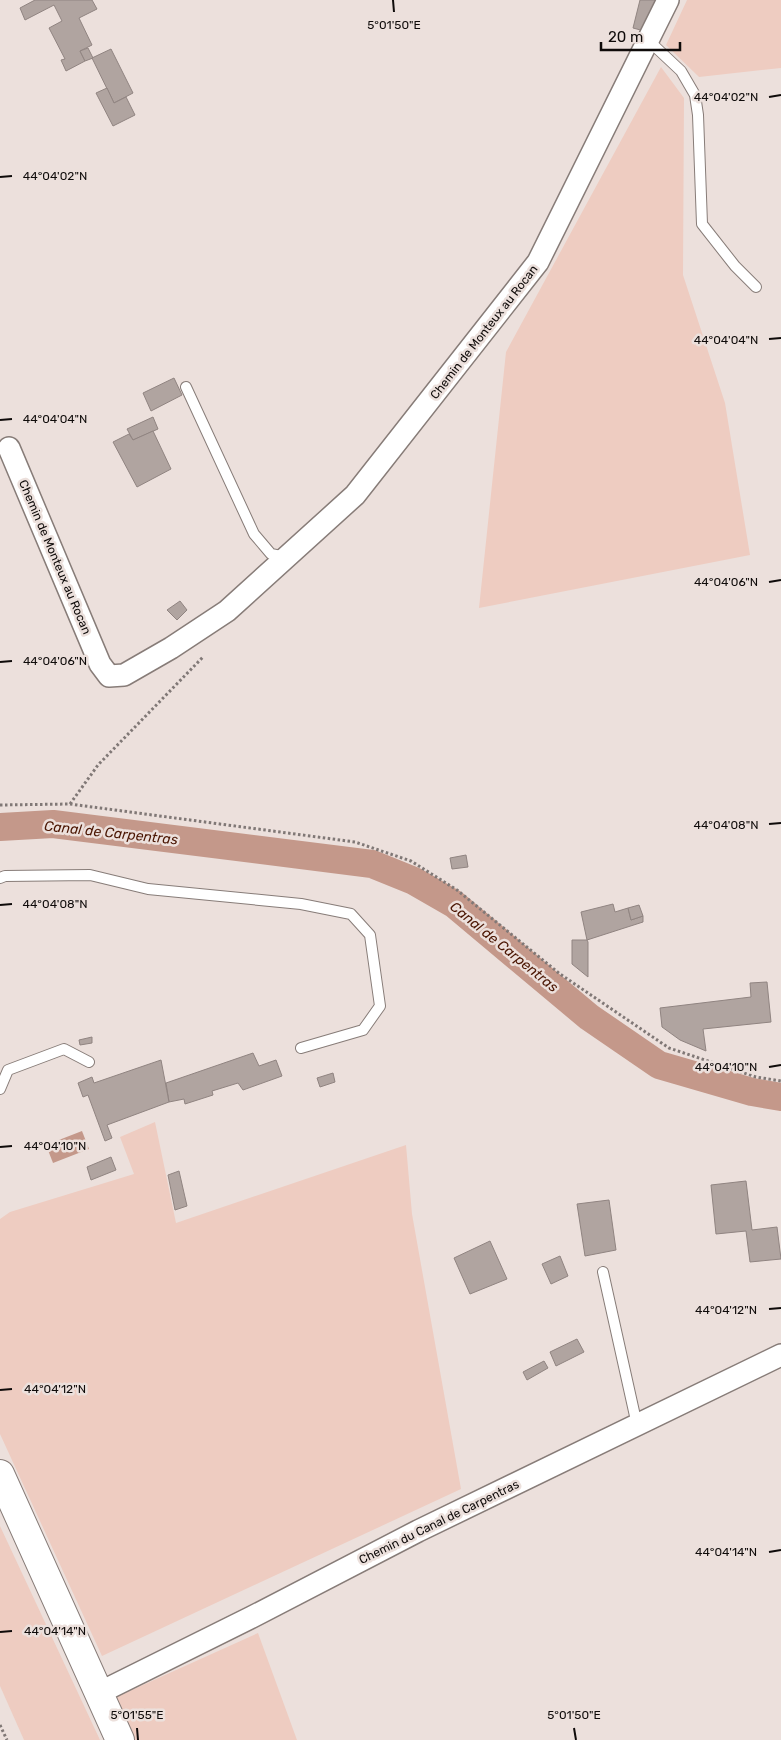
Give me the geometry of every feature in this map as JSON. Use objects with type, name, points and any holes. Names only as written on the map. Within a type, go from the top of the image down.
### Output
[{"type":"street","name":"Chemin de Monteux au Rocan","points":[[10,448],[100,664],[109,676],[124,675],[227,611],[355,495],[538,262],[668,0]]},
{"type":"street","name":"Chemin du Canal de Carpentras","points":[[97,1687],[781,1356]]},
{"type":"street","points":[[0,1474],[120,1740]]},
{"type":"lane","points":[[648,40],[681,71],[695,95],[698,115],[702,224],[735,266],[756,287]]},
{"type":"lane","points":[[186,387],[254,534],[271,554],[287,557]]},
{"type":"lane","points":[[0,878],[5,876],[90,874],[148,889],[301,904],[351,914],[370,935],[380,1006],[363,1030],[301,1048]]},
{"type":"lane","points":[[0,1089],[8,1070],[64,1049],[89,1062]]},
{"type":"lane","points":[[603,1272],[637,1425]]},
{"type":"path","points":[[70,804],[98,765],[206,654]]},
{"type":"path","points":[[0,805],[70,804],[355,842],[411,861],[456,890],[560,974],[669,1048],[756,1077],[781,1081]]},
{"type":"path","points":[[0,1725],[7,1740]]},
{"type":"shaded area","points":[[687,0],[781,0],[781,68],[699,77],[666,45]]},
{"type":"shaded area","points":[[661,67],[684,98],[683,275],[725,403],[750,555],[479,608],[506,352]]},
{"type":"shaded area","points":[[155,1122],[176,1223],[406,1145],[412,1214],[461,1489],[102,1656],[0,1434],[0,1219],[10,1212],[134,1174],[120,1137]]},
{"type":"shaded area","points":[[82,1131],[89,1149],[53,1163],[46,1145]]},
{"type":"shaded area","points":[[0,1526],[100,1740],[24,1740],[0,1686]]},
{"type":"shaded area","points":[[258,1633],[297,1740],[133,1740],[114,1698]]},
{"type":"building","points":[[35,0],[92,0],[97,9],[79,18],[92,45],[80,51],[85,61],[66,71],[61,60],[65,59],[49,28],[62,21],[54,5],[25,20],[20,8]]},
{"type":"building","points":[[640,0],[657,0],[648,32],[633,28]]},
{"type":"building","points":[[88,48],[93,58],[85,61],[80,51]]},
{"type":"building","points":[[111,49],[133,93],[114,103],[92,58]]},
{"type":"building","points":[[107,88],[114,103],[126,97],[135,115],[113,126],[96,93]]},
{"type":"building","points":[[174,378],[182,395],[151,411],[143,393]]},
{"type":"building","points":[[153,417],[158,429],[133,440],[127,429]]},
{"type":"building","points":[[153,431],[171,469],[137,487],[113,442],[129,434],[133,440]]},
{"type":"building","points":[[180,601],[187,610],[177,620],[167,610]]},
{"type":"building","points":[[466,855],[468,867],[452,869],[450,858]]},
{"type":"building","points":[[613,904],[615,912],[628,908],[631,920],[643,916],[643,922],[587,940],[581,912]]},
{"type":"building","points":[[639,905],[643,916],[631,920],[628,908]]},
{"type":"building","points":[[572,940],[587,940],[588,942],[588,977],[572,964]]},
{"type":"building","points":[[767,982],[771,1022],[703,1029],[706,1051],[680,1040],[662,1027],[660,1008],[751,997],[750,983]]},
{"type":"building","points":[[92,1037],[92,1043],[80,1045],[79,1040]]},
{"type":"building","points":[[253,1053],[259,1066],[276,1060],[282,1076],[243,1090],[238,1083],[212,1091],[213,1095],[185,1104],[184,1099],[169,1102],[166,1083]]},
{"type":"building","points":[[161,1060],[169,1102],[107,1125],[112,1138],[105,1141],[88,1095],[83,1097],[78,1083],[92,1077],[94,1083]]},
{"type":"building","points":[[333,1073],[335,1082],[320,1087],[317,1078]]},
{"type":"building","points":[[111,1157],[116,1170],[91,1180],[87,1167]]},
{"type":"building","points":[[179,1171],[187,1206],[175,1210],[168,1175]]},
{"type":"building","points":[[746,1181],[752,1230],[777,1227],[781,1259],[750,1262],[746,1231],[716,1234],[711,1185]]},
{"type":"building","points":[[609,1200],[616,1250],[585,1256],[577,1204]]},
{"type":"building","points":[[490,1241],[507,1279],[470,1294],[454,1258]]},
{"type":"building","points":[[560,1256],[568,1276],[551,1284],[542,1264]]},
{"type":"building","points":[[577,1339],[584,1352],[556,1366],[550,1352]]},
{"type":"building","points":[[544,1361],[548,1368],[527,1380],[523,1372]]},
{"type":"waterway","name":"Canal de Carpentras","points":[[0,827],[53,824],[372,864],[414,881],[454,904],[589,1017],[659,1065],[752,1092],[781,1097]]}]
